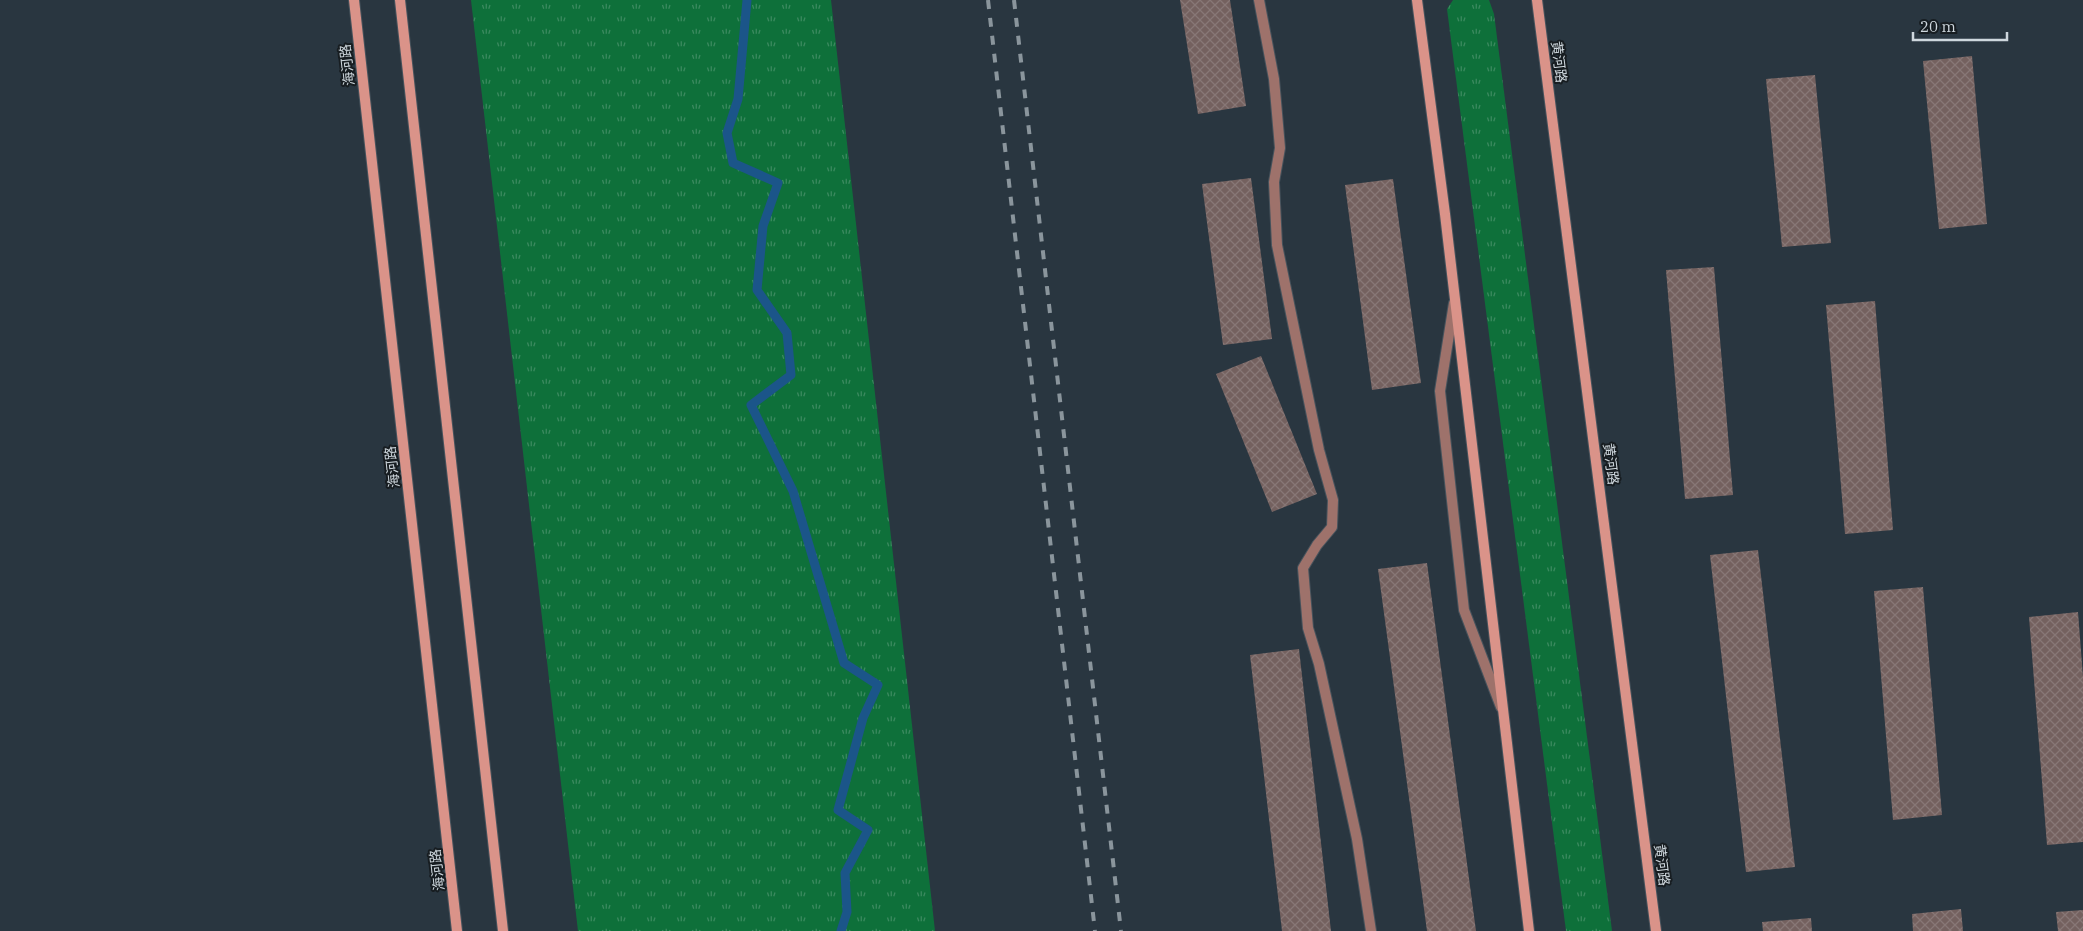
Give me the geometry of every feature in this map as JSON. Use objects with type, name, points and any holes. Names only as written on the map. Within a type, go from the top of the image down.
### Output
[{"type":"main road","name":"海河路","points":[[354,0],[458,931]]},
{"type":"main road","points":[[400,0],[502,931]]},
{"type":"main road","points":[[1417,0],[1529,931]]},
{"type":"main road","name":"黄河路","points":[[1537,0],[1656,931]]},
{"type":"lane","points":[[1259,0],[1274,79],[1280,148],[1274,182],[1277,245],[1319,450],[1333,500],[1332,527],[1317,545],[1303,568],[1308,628],[1319,664],[1357,839],[1371,931]]},
{"type":"lane","points":[[1454,298],[1440,391],[1464,610],[1503,712]]},
{"type":"green space","points":[[471,0],[831,0],[935,931],[578,931]]},
{"type":"green space","points":[[1453,0],[1489,0],[1494,14],[1612,931],[1566,931],[1447,9]]},
{"type":"building","points":[[1180,0],[1230,0],[1246,106],[1198,114]]},
{"type":"building","points":[[1972,56],[1987,224],[1939,229],[1923,61]]},
{"type":"building","points":[[1815,75],[1831,243],[1782,247],[1766,79]]},
{"type":"building","points":[[1251,178],[1272,339],[1223,345],[1202,184]]},
{"type":"building","points":[[1393,179],[1421,383],[1372,390],[1345,185]]},
{"type":"building","points":[[1714,267],[1733,495],[1685,499],[1666,270]]},
{"type":"building","points":[[1875,301],[1893,530],[1845,534],[1826,305]]},
{"type":"building","points":[[1261,356],[1317,494],[1272,512],[1216,374]]},
{"type":"building","points":[[1758,550],[1795,867],[1746,872],[1710,555]]},
{"type":"building","points":[[1427,563],[1476,931],[1427,931],[1378,569]]},
{"type":"building","points":[[1923,587],[1942,815],[1893,820],[1874,591]]},
{"type":"building","points":[[2078,612],[2083,677],[2083,842],[2047,845],[2029,617]]},
{"type":"building","points":[[1299,649],[1331,931],[1282,931],[1250,655]]},
{"type":"building","points":[[1961,909],[1963,931],[1913,931],[1912,914]]},
{"type":"building","points":[[2083,910],[2083,931],[2058,931],[2056,912]]},
{"type":"building","points":[[1811,918],[1812,931],[1763,931],[1762,922]]},
{"type":"waterway","points":[[747,0],[738,99],[727,133],[733,163],[778,183],[763,226],[757,290],[787,333],[791,375],[751,405],[793,491],[844,663],[878,685],[863,718],[838,810],[868,830],[845,873],[847,912],[841,931]]},
{"type":"railway","points":[[988,0],[1095,931]]},
{"type":"railway","points":[[1014,0],[1121,931]]}]
